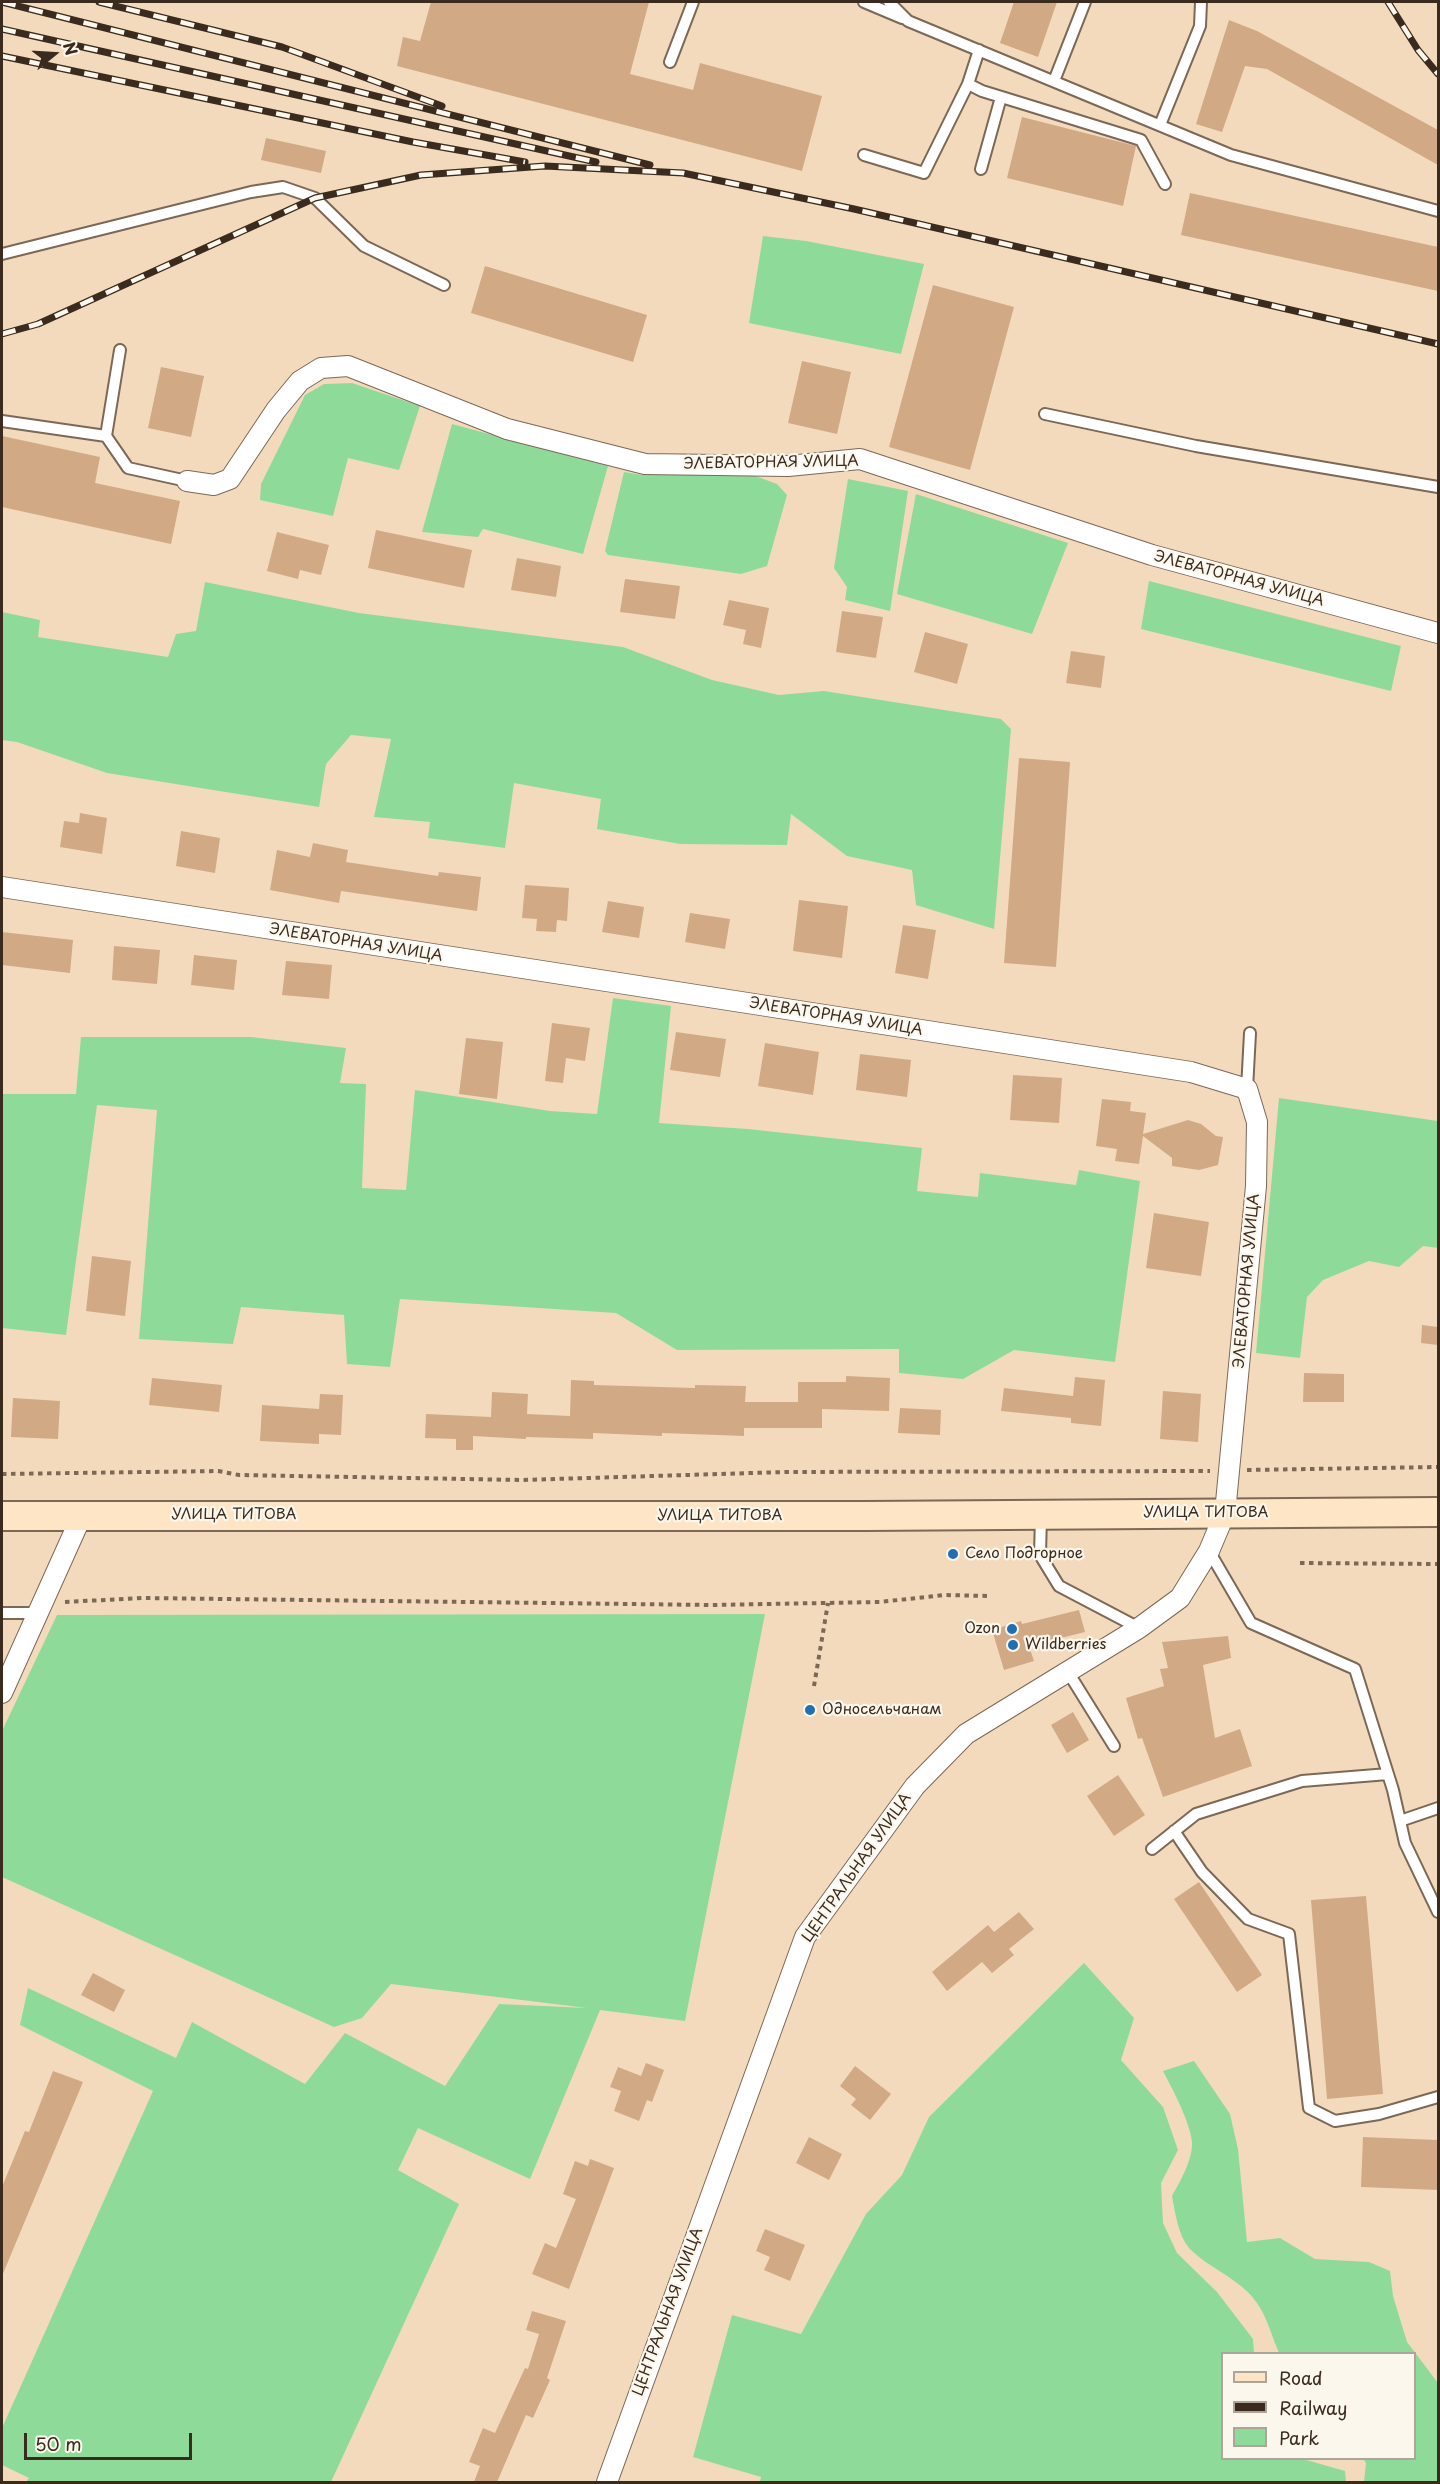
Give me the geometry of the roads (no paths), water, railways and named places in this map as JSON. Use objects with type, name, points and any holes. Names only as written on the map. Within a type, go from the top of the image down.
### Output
[{"type":"main road","name":"УЛИЦА ТИТОВА","points":[[2,1516],[1438,1512]]},
{"type":"street","name":"ЭЛЕВАТОРНАЯ УЛИЦА","points":[[187,482],[214,485],[230,479],[276,410],[300,381],[321,368],[348,366],[507,429],[645,464],[788,466],[860,459],[1152,555],[1438,633]]},
{"type":"street","name":"ЭЛЕВАТОРНАЯ УЛИЦА","points":[[2,887],[1191,1072],[1247,1089],[1257,1122],[1256,1186],[1225,1513]]},
{"type":"street","name":"ЦЕНТРАЛЬНАЯ УЛИЦА","points":[[607,2482],[805,1937],[915,1786],[966,1734],[1139,1628],[1180,1598],[1209,1551],[1225,1513]]},
{"type":"street","points":[[2,1693],[82,1515]]},
{"type":"lane","points":[[670,62],[693,2]]},
{"type":"lane","points":[[864,2],[1232,155],[1438,211]]},
{"type":"lane","points":[[889,2],[908,21]]},
{"type":"lane","points":[[1054,81],[1085,2]]},
{"type":"lane","points":[[1160,125],[1200,26],[1201,2]]},
{"type":"lane","points":[[864,155],[924,173],[968,84],[979,50]]},
{"type":"lane","points":[[968,84],[1001,97],[1141,140],[1165,184]]},
{"type":"lane","points":[[981,169],[1001,97]]},
{"type":"lane","points":[[2,254],[240,194],[283,187],[315,198],[364,246],[444,285]]},
{"type":"lane","points":[[120,350],[106,436],[128,468],[187,482]]},
{"type":"lane","points":[[1045,414],[1196,446],[1438,487]]},
{"type":"lane","points":[[2,421],[106,436]]},
{"type":"lane","points":[[1247,1089],[1250,1034]]},
{"type":"lane","points":[[1041,1514],[1041,1555],[1059,1586],[1139,1628]]},
{"type":"lane","points":[[1209,1551],[1251,1623],[1355,1669],[1388,1774],[1405,1843],[1438,1912]]},
{"type":"lane","points":[[2,1613],[40,1608]]},
{"type":"lane","points":[[1068,1672],[1114,1746]]},
{"type":"lane","points":[[1152,1849],[1196,1814],[1302,1781],[1388,1774]]},
{"type":"lane","points":[[1400,1821],[1438,1808]]},
{"type":"lane","points":[[1174,1832],[1202,1872],[1248,1919],[1289,1934],[1310,2108],[1335,2121],[1379,2114],[1438,2097]]},
{"type":"railway","points":[[2,2],[650,165]]},
{"type":"railway","points":[[99,2],[282,47],[442,106]]},
{"type":"railway","points":[[1388,2],[1418,50],[1438,74]]},
{"type":"railway","points":[[2,29],[596,162]]},
{"type":"railway","points":[[2,56],[413,142],[525,162]]},
{"type":"railway","points":[[2,334],[38,324],[315,198],[421,175],[545,166],[683,173],[854,209],[1438,344]]},
{"type":"place","name":"Село Подгорное","points":[[953,1554]]},
{"type":"place","name":"Ozon","points":[[1012,1629]]},
{"type":"place","name":"Wildberries","points":[[1013,1645]]},
{"type":"place","name":"Односельчанам","points":[[810,1710]]}]
